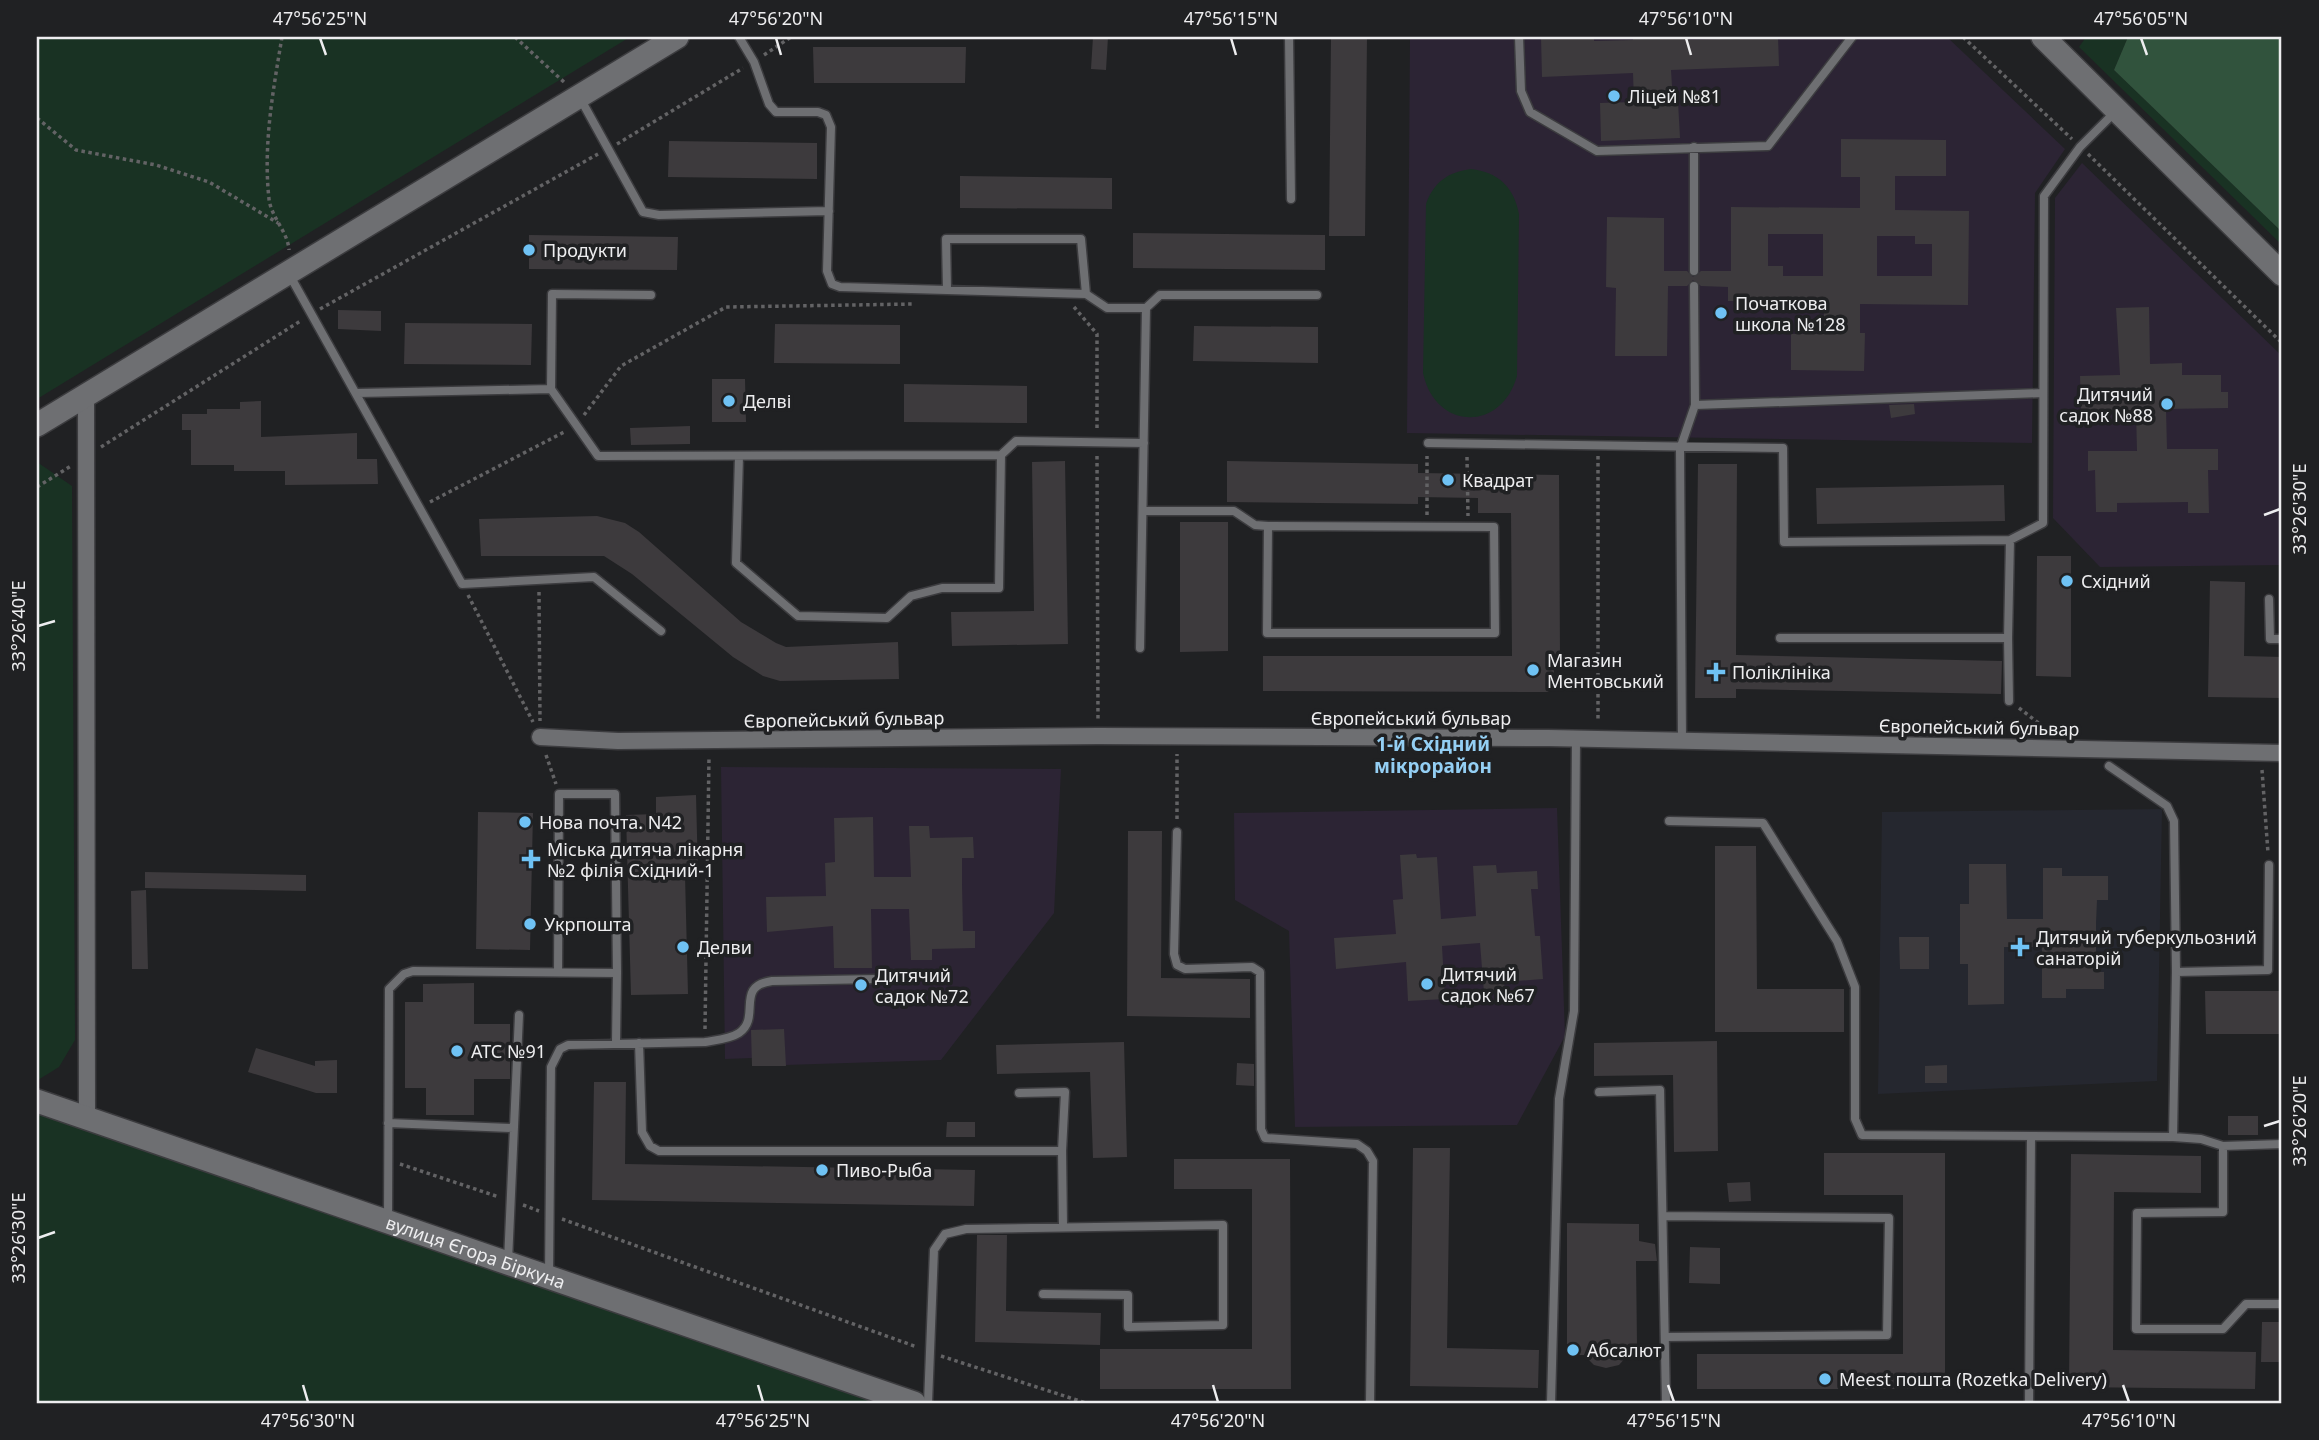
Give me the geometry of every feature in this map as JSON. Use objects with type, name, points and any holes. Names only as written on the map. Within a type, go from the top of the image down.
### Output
[{"type":"street","points":[[37,425],[677,37]]},
{"type":"street","points":[[2043,37],[2282,274]]},
{"type":"street","points":[[86,396],[88,1119]]},
{"type":"street","name":"Європейський бульвар","points":[[540,737],[618,741],[1098,736],[1576,738],[2282,753]]},
{"type":"street","name":"вулиця Єгора Біркуна","points":[[37,1101],[914,1403]]},
{"type":"lane","points":[[739,37],[754,62],[769,104],[776,112],[818,112],[827,116],[831,127],[827,271],[832,284],[840,288],[1086,294],[1107,308],[1146,308],[1160,295],[1317,295]]},
{"type":"lane","points":[[1289,37],[1291,199]]},
{"type":"lane","points":[[1519,37],[1519,79],[1523,102],[1542,121],[1597,151],[1768,146],[1852,37]]},
{"type":"lane","points":[[579,97],[643,212],[659,215],[829,211]]},
{"type":"lane","points":[[1428,443],[1680,449],[1783,448],[1784,542],[2010,540],[2043,523],[2044,195],[2080,147],[2116,110]]},
{"type":"lane","points":[[1693,147],[1694,271]]},
{"type":"lane","points":[[947,289],[946,239],[1081,239],[1086,294]]},
{"type":"lane","points":[[289,274],[422,507],[462,584],[594,577],[661,631]]},
{"type":"lane","points":[[1682,741],[1680,449],[1695,405],[1695,286]]},
{"type":"lane","points":[[651,295],[552,294],[551,389],[598,456],[1001,455],[1016,441],[1144,443]]},
{"type":"lane","points":[[1140,648],[1146,308]]},
{"type":"lane","points":[[358,393],[551,389]]},
{"type":"lane","points":[[1695,405],[2043,393]]},
{"type":"lane","points":[[740,456],[736,563],[798,616],[887,618],[911,596],[943,589],[999,589],[1001,455]]},
{"type":"lane","points":[[1143,511],[1234,512],[1255,525],[1268,526],[1494,527],[1495,633],[1267,633],[1268,526]]},
{"type":"lane","points":[[2009,701],[2010,540]]},
{"type":"lane","points":[[2269,599],[2270,639],[2282,639]]},
{"type":"lane","points":[[1780,638],[2008,638]]},
{"type":"lane","points":[[1551,1403],[1559,1099],[1574,1012],[1576,738]]},
{"type":"lane","points":[[2109,766],[2167,806],[2174,821],[2176,972],[2173,1137]]},
{"type":"lane","points":[[558,972],[559,794],[615,794],[616,1042]]},
{"type":"lane","points":[[1669,821],[1763,823],[1837,941],[1856,987],[1856,1119],[1862,1135],[2031,1139],[2173,1137],[2200,1139],[2222,1146],[2282,1144]]},
{"type":"lane","points":[[1177,832],[1174,954],[1177,965],[1185,969],[1252,967],[1260,972],[1261,1129],[1265,1138],[1357,1144],[1367,1151],[1373,1161],[1370,1403]]},
{"type":"lane","points":[[2176,972],[2268,970],[2269,865]]},
{"type":"lane","points":[[388,1222],[389,989],[404,974],[413,971],[617,973]]},
{"type":"lane","points":[[549,1278],[554,1058],[560,1049],[568,1045],[616,1042],[705,1042],[738,1034],[744,1028],[749,1018],[751,992],[758,984],[772,981],[877,979]]},
{"type":"lane","points":[[508,1264],[519,1015]]},
{"type":"lane","points":[[639,1043],[642,1132],[649,1146],[659,1151],[1062,1152]]},
{"type":"lane","points":[[1599,1092],[1660,1090],[1666,1403]]},
{"type":"lane","points":[[1019,1093],[1065,1092],[1062,1152],[1063,1226]]},
{"type":"lane","points":[[388,1123],[513,1128]]},
{"type":"lane","points":[[2029,1403],[2031,1139]]},
{"type":"lane","points":[[2222,1146],[2223,1212],[2137,1213],[2136,1329],[2223,1329],[2246,1304],[2282,1304]]},
{"type":"lane","points":[[1664,1216],[1889,1218],[1887,1335],[1665,1337]]},
{"type":"lane","points":[[928,1403],[934,1250],[945,1234],[966,1229],[1223,1225],[1223,1325],[1128,1327],[1128,1295],[1043,1294]]},
{"type":"path","points":[[282,37],[269,119],[270,203],[288,245],[289,274]]},
{"type":"path","points":[[515,37],[579,97]]},
{"type":"path","points":[[37,487],[313,313],[608,149],[791,37]]},
{"type":"path","points":[[1963,37],[2282,343]]},
{"type":"path","points":[[37,118],[76,150],[156,165],[209,182],[278,223]]},
{"type":"path","points":[[1069,302],[1097,334],[1098,736]]},
{"type":"path","points":[[422,507],[577,426],[621,366],[726,307],[918,304]]},
{"type":"path","points":[[1427,527],[1428,443]]},
{"type":"path","points":[[1467,445],[1468,527]]},
{"type":"path","points":[[1598,447],[1598,739]]},
{"type":"path","points":[[539,579],[540,737]]},
{"type":"path","points":[[462,584],[540,737],[559,794]]},
{"type":"path","points":[[1177,736],[1177,832]]},
{"type":"path","points":[[705,1042],[709,739]]},
{"type":"path","points":[[2261,752],[2269,865]]},
{"type":"path","points":[[388,1160],[510,1200],[932,1353],[1086,1403]]},
{"type":"shaded area","name":"Початкова школа №128","points":[[1410,37],[1947,37],[2065,149],[2035,193],[2032,443],[1407,433]]},
{"type":"shaded area","name":"Дитячий садок №88","points":[[2082,163],[2282,356],[2282,565],[2100,567],[2053,518],[2055,198]]},
{"type":"shaded area","name":"Дитячий садок №72","points":[[721,767],[1061,769],[1054,913],[941,1060],[752,1066],[752,1058],[725,1059]]},
{"type":"shaded area","name":"Дитячий садок №67","points":[[1557,808],[1565,1036],[1517,1125],[1295,1127],[1289,931],[1235,900],[1234,813]]},
{"type":"shaded area","name":"Дитячий туберкульозний санаторій","points":[[2162,809],[2157,1081],[1878,1094],[1882,812]]},
{"type":"green space","points":[[37,37],[630,37],[37,399]]},
{"type":"green space","points":[[2086,37],[2128,37],[2114,70],[2282,232],[2282,245],[2079,47]]},
{"type":"green space","points":[[2128,37],[2282,37],[2282,232],[2114,70]]},
{"type":"green space","points":[[1471,169],[1497,177],[1503,182],[1517,204],[1519,214],[1517,376],[1509,395],[1497,408],[1483,415],[1468,417],[1454,414],[1440,406],[1430,392],[1423,373],[1426,204],[1443,179]]},
{"type":"green space","points":[[37,462],[72,486],[75,1040],[59,1067],[38,1080]]},
{"type":"green space","points":[[37,1101],[914,1403],[37,1403]]},
{"type":"building","points":[[1093,37],[1108,37],[1106,70],[1091,69]]},
{"type":"building","points":[[1331,37],[1367,37],[1365,236],[1329,236]]},
{"type":"building","points":[[1541,37],[1594,37],[1594,41],[1633,40],[1633,37],[1688,37],[1689,40],[1778,37],[1779,66],[1671,70],[1673,102],[1678,102],[1680,138],[1601,141],[1600,103],[1634,102],[1633,73],[1542,77]]},
{"type":"building","points":[[813,47],[966,47],[965,83],[814,83]]},
{"type":"building","points":[[1841,139],[1946,140],[1946,176],[1895,176],[1895,210],[1969,211],[1968,305],[1860,304],[1860,333],[1865,333],[1864,371],[1791,370],[1791,334],[1824,334],[1824,301],[1728,301],[1728,287],[1701,286],[1693,280],[1687,286],[1668,286],[1667,356],[1615,356],[1616,288],[1606,287],[1607,217],[1664,218],[1664,271],[1687,271],[1693,277],[1701,271],[1731,271],[1731,207],[1860,208],[1860,177],[1841,177]],"holes":[[[1768,234],[1823,234],[1823,276],[1783,276],[1783,266],[1768,266]],[[1877,236],[1915,236],[1915,244],[1932,244],[1932,276],[1877,276]]]},
{"type":"building","points":[[669,141],[817,143],[817,179],[668,177]]},
{"type":"building","points":[[960,176],[1112,178],[1112,209],[960,208]]},
{"type":"building","points":[[1133,233],[1325,235],[1325,270],[1133,268]]},
{"type":"building","points":[[529,235],[678,237],[677,270],[529,269]]},
{"type":"building","points":[[2149,307],[2150,364],[2182,363],[2182,375],[2221,375],[2221,392],[2228,392],[2228,408],[2166,409],[2167,449],[2218,449],[2218,470],[2208,470],[2209,513],[2188,513],[2188,502],[2117,503],[2117,512],[2096,512],[2095,470],[2088,471],[2088,451],[2137,451],[2136,411],[2081,411],[2080,376],[2120,375],[2116,308]]},
{"type":"building","points":[[338,310],[381,311],[381,331],[338,329]]},
{"type":"building","points":[[405,323],[532,324],[531,365],[404,364]]},
{"type":"building","points":[[775,324],[900,325],[900,364],[774,363]]},
{"type":"building","points":[[1194,326],[1318,327],[1318,363],[1193,361]]},
{"type":"building","name":"Делві","points":[[712,379],[745,379],[746,422],[712,422]]},
{"type":"building","points":[[904,384],[1027,386],[1027,423],[904,422]]},
{"type":"building","points":[[261,401],[261,437],[357,433],[357,459],[377,459],[378,484],[285,485],[285,471],[234,471],[234,465],[191,465],[191,430],[182,430],[182,414],[207,414],[207,409],[240,409],[240,402]]},
{"type":"building","points":[[1914,404],[1915,414],[1891,418],[1889,405]]},
{"type":"building","points":[[690,426],[690,444],[631,445],[630,428]]},
{"type":"building","points":[[1065,461],[1068,644],[952,646],[951,612],[1034,611],[1032,462]]},
{"type":"building","points":[[1227,461],[1418,464],[1418,473],[1559,475],[1560,655],[1554,656],[1554,684],[1548,692],[1263,691],[1263,656],[1512,656],[1511,513],[1478,513],[1478,498],[1418,497],[1418,504],[1227,502]]},
{"type":"building","points":[[1698,464],[1737,464],[1736,655],[2002,661],[2001,694],[1736,689],[1736,698],[1695,698]]},
{"type":"building","points":[[2004,485],[2005,521],[1817,524],[1816,488]]},
{"type":"building","points":[[597,516],[625,523],[639,532],[741,622],[776,643],[786,647],[898,642],[899,679],[780,681],[763,676],[733,657],[632,574],[604,556],[481,556],[479,519]]},
{"type":"building","points":[[1180,522],[1228,522],[1228,651],[1180,652]]},
{"type":"building","points":[[2037,556],[2071,556],[2071,677],[2036,676]]},
{"type":"building","points":[[2210,581],[2245,582],[2244,656],[2282,657],[2282,698],[2208,697]]},
{"type":"building","points":[[696,795],[698,874],[685,875],[688,994],[631,995],[626,815],[656,814],[656,797]]},
{"type":"building","points":[[478,812],[533,813],[530,950],[476,949]]},
{"type":"building","points":[[873,817],[874,877],[911,877],[909,826],[929,826],[930,838],[973,837],[974,858],[962,858],[962,884],[963,931],[975,931],[975,948],[932,949],[932,960],[911,960],[909,909],[871,909],[872,968],[834,968],[833,926],[767,932],[766,897],[826,896],[825,863],[835,862],[834,818]]},
{"type":"building","points":[[1128,831],[1162,831],[1161,978],[1250,979],[1250,1018],[1127,1016]]},
{"type":"building","points":[[1715,846],[1756,846],[1757,989],[1844,989],[1844,1032],[1715,1032]]},
{"type":"building","points":[[1416,854],[1417,858],[1437,857],[1441,919],[1476,916],[1473,866],[1496,865],[1497,873],[1537,871],[1538,889],[1531,889],[1535,936],[1540,936],[1543,979],[1504,982],[1505,992],[1484,993],[1480,943],[1442,946],[1445,999],[1408,1001],[1406,962],[1336,969],[1334,938],[1396,934],[1393,900],[1403,899],[1400,855]]},
{"type":"building","points":[[1969,864],[2006,864],[2007,919],[2043,919],[2043,868],[2062,868],[2062,876],[2108,876],[2108,900],[2097,900],[2096,923],[2096,972],[2104,972],[2104,989],[2066,989],[2066,998],[2042,998],[2042,947],[2004,947],[2004,1004],[1968,1005],[1968,964],[1960,964],[1960,904],[1969,904]]},
{"type":"building","points":[[145,872],[306,875],[306,891],[145,888]]},
{"type":"building","points":[[146,890],[148,969],[132,969],[131,891]]},
{"type":"building","points":[[1899,937],[1929,937],[1929,969],[1900,969]]},
{"type":"building","name":"АТС №91","points":[[474,983],[474,1024],[510,1024],[510,1079],[474,1079],[474,1115],[426,1115],[426,1088],[405,1088],[405,1002],[423,1002],[423,984]]},
{"type":"building","points":[[2205,991],[2282,991],[2282,1034],[2206,1034]]},
{"type":"building","points":[[784,1029],[786,1066],[752,1066],[751,1030]]},
{"type":"building","points":[[1717,1041],[1718,1151],[1674,1152],[1673,1075],[1594,1076],[1594,1043]]},
{"type":"building","points":[[1124,1042],[1127,1157],[1093,1158],[1090,1072],[997,1074],[996,1045]]},
{"type":"building","points":[[256,1048],[315,1066],[315,1061],[337,1060],[337,1093],[316,1093],[248,1072]]},
{"type":"building","points":[[1237,1063],[1254,1064],[1254,1086],[1236,1085]]},
{"type":"building","points":[[1947,1065],[1947,1083],[1925,1083],[1925,1066]]},
{"type":"building","points":[[594,1082],[626,1082],[625,1164],[975,1170],[974,1206],[592,1200]]},
{"type":"building","points":[[2228,1116],[2258,1116],[2258,1135],[2228,1135]]},
{"type":"building","points":[[947,1122],[975,1122],[975,1137],[946,1137]]},
{"type":"building","points":[[1413,1148],[1450,1148],[1447,1348],[1539,1350],[1538,1388],[1410,1386]]},
{"type":"building","points":[[1824,1153],[1945,1153],[1945,1389],[1697,1389],[1697,1354],[1903,1354],[1903,1195],[1824,1195]]},
{"type":"building","points":[[2071,1154],[2201,1156],[2201,1193],[2114,1192],[2113,1350],[2256,1352],[2255,1389],[2069,1387]]},
{"type":"building","points":[[1174,1159],[1290,1159],[1291,1389],[1100,1389],[1100,1349],[1252,1349],[1252,1189],[1174,1189]]},
{"type":"building","points":[[1750,1182],[1751,1201],[1729,1202],[1727,1183]]},
{"type":"building","points":[[1567,1223],[1639,1224],[1639,1241],[1655,1244],[1657,1261],[1636,1261],[1637,1344],[1630,1344],[1627,1356],[1619,1365],[1606,1368],[1594,1365],[1584,1355],[1573,1355],[1573,1344],[1567,1344]]},
{"type":"building","points":[[977,1235],[1007,1235],[1006,1311],[1101,1313],[1100,1345],[975,1342]]},
{"type":"building","points":[[1690,1247],[1720,1248],[1720,1284],[1689,1283]]},
{"type":"building","points":[[2262,1322],[2282,1322],[2282,1362],[2261,1362]]},
{"type":"place","name":"Ліцей №81","points":[[1614,96]]},
{"type":"place","name":"Продукти","points":[[529,250]]},
{"type":"place","name":"Початкова школа №128","points":[[1721,313]]},
{"type":"place","name":"Делві","points":[[729,401]]},
{"type":"place","name":"Дитячий садок №88","points":[[2167,404]]},
{"type":"place","name":"Квадрат","points":[[1448,480]]},
{"type":"place","name":"Східний","points":[[2067,581]]},
{"type":"place","name":"Магазин Ментовський","points":[[1533,670]]},
{"type":"place","name":"Поліклініка","points":[[1716,672]]},
{"type":"place","name":"Нова почта. N42","points":[[525,822]]},
{"type":"place","name":"Міська дитяча лікарня №2 філія Східний-1","points":[[531,859]]},
{"type":"place","name":"Укрпошта","points":[[530,924]]},
{"type":"place","name":"Делви","points":[[683,947]]},
{"type":"place","name":"Дитячий туберкульозний санаторій","points":[[2020,947]]},
{"type":"place","name":"Дитячий садок №67","points":[[1427,984]]},
{"type":"place","name":"Дитячий садок №72","points":[[861,985]]},
{"type":"place","name":"АТС №91","points":[[457,1051]]},
{"type":"place","name":"Пиво-Рыба","points":[[822,1170]]},
{"type":"place","name":"Абсалют","points":[[1573,1350]]},
{"type":"place","name":"Meest пошта (Rozetka Delivery)","points":[[1825,1379]]},
{"type":"district","name":"1-й Східний мікрорайон","points":[[1433,755]]}]
